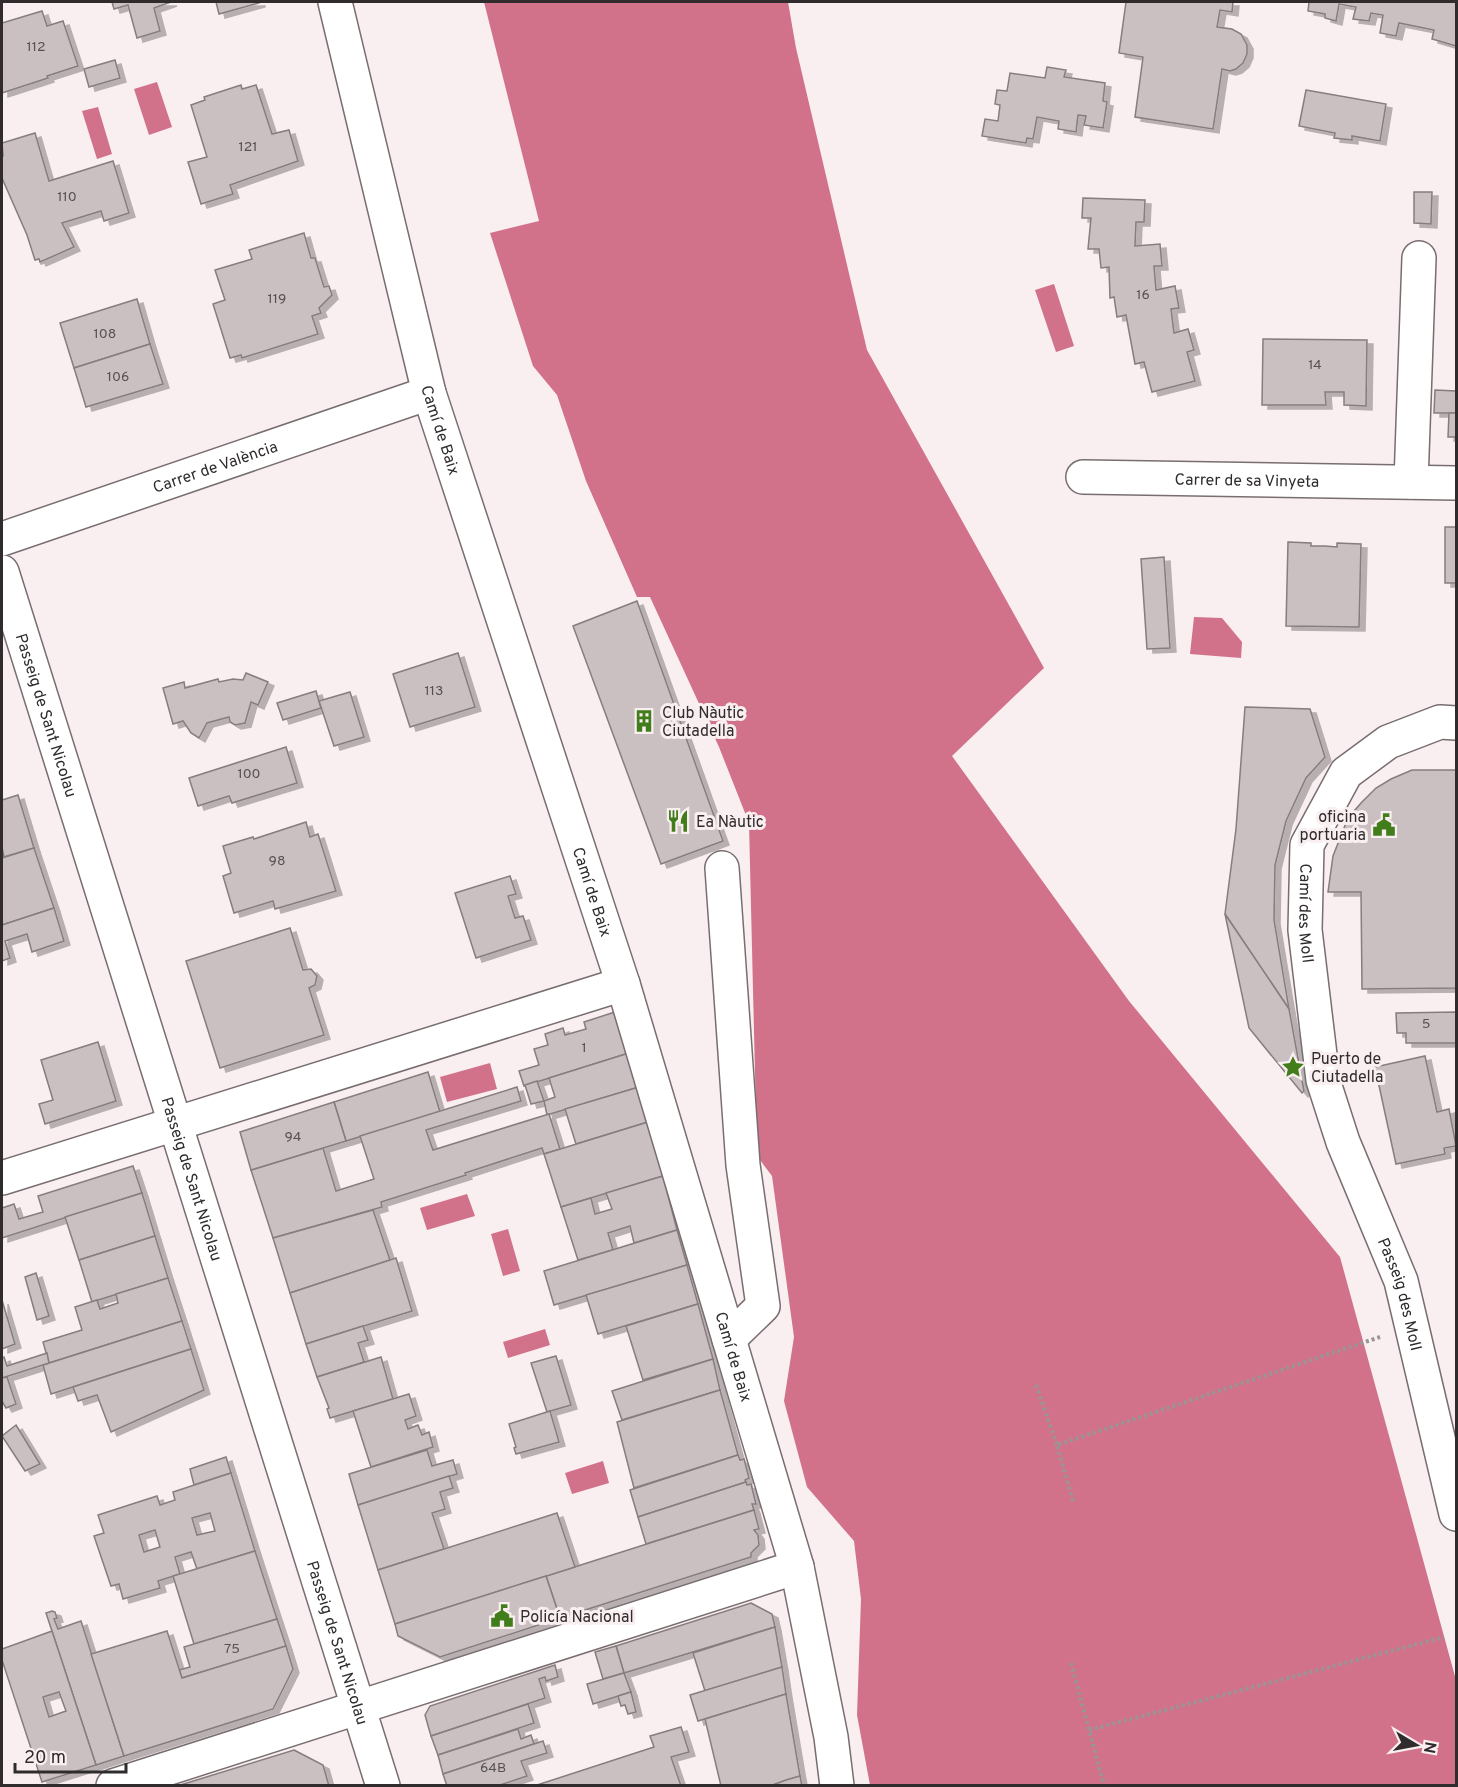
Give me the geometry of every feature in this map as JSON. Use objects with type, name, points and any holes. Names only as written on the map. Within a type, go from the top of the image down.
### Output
[{"type":"street","name":"Camí de Baix","points":[[335,2],[429,393],[623,984],[797,1567],[831,1737],[837,1785]]},
{"type":"street","points":[[1412,482],[1419,258]]},
{"type":"street","name":"Carrer de València","points":[[2,539],[429,393]]},
{"type":"street","name":"Carrer de sa Vinyeta","points":[[1083,477],[1456,483]]},
{"type":"street","name":"Passeig de Sant Nicolau","points":[[2,572],[383,1785]]},
{"type":"street","name":"Camí des Moll","points":[[1323,1080],[1305,930],[1306,845],[1346,773],[1388,742],[1440,722],[1456,723]]},
{"type":"street","points":[[722,867],[743,1165],[763,1306],[729,1339]]},
{"type":"street","points":[[2,1178],[623,984]]},
{"type":"street","name":"Passeig des Moll","points":[[1323,1080],[1343,1142],[1401,1281],[1456,1514]]},
{"type":"street","points":[[113,1785],[797,1567]]},
{"type":"path","points":[[1057,1445],[1412,1326]]},
{"type":"path","points":[[1036,1385],[1073,1501]]},
{"type":"path","points":[[1089,1730],[1444,1637]]},
{"type":"path","points":[[1071,1663],[1104,1785]]},
{"type":"shaded area","points":[[484,2],[788,2],[796,48],[867,350],[1044,668],[952,756],[1129,1001],[1340,1257],[1456,1680],[1456,1785],[870,1785],[857,1715],[861,1599],[854,1541],[807,1487],[784,1401],[794,1337],[772,1176],[757,1156],[749,823],[719,747],[650,597],[637,597],[586,481],[557,395],[533,366],[490,233],[539,221]]},
{"type":"shaded area","points":[[157,82],[172,127],[149,135],[134,89]]},
{"type":"shaded area","points":[[98,107],[112,154],[97,159],[82,111]]},
{"type":"shaded area","points":[[1054,284],[1074,346],[1056,352],[1035,290]]},
{"type":"shaded area","points":[[1194,617],[1222,618],[1242,642],[1241,658],[1190,654]]},
{"type":"shaded area","points":[[490,1063],[497,1089],[447,1102],[440,1077]]},
{"type":"shaded area","points":[[467,1194],[475,1216],[427,1230],[420,1208]]},
{"type":"shaded area","points":[[508,1229],[520,1271],[503,1276],[491,1234]]},
{"type":"shaded area","points":[[545,1329],[550,1345],[508,1358],[503,1342]]},
{"type":"shaded area","points":[[603,1461],[609,1483],[572,1494],[565,1473]]},
{"type":"building","points":[[112,2],[171,2],[154,8],[160,31],[137,38],[128,5],[114,9]]},
{"type":"building","points":[[216,2],[259,2],[259,3],[219,14]]},
{"type":"building","points":[[1126,2],[1233,2],[1232,12],[1220,10],[1217,27],[1232,29],[1241,34],[1247,45],[1247,54],[1243,63],[1236,69],[1230,71],[1222,69],[1213,129],[1135,117],[1143,57],[1119,53]]},
{"type":"building","points":[[1309,2],[1456,2],[1456,46],[1432,39],[1434,30],[1399,23],[1396,36],[1380,33],[1383,15],[1371,13],[1369,21],[1353,19],[1356,7],[1339,4],[1336,21],[1325,18],[1325,14],[1308,11]]},
{"type":"building","points":[[42,11],[47,26],[63,21],[78,66],[2,93],[2,23]]},
{"type":"building","points":[[115,60],[120,78],[89,87],[84,69]]},
{"type":"building","points":[[1047,67],[1066,70],[1064,77],[1105,83],[1103,101],[1107,102],[1103,128],[1084,125],[1086,116],[1078,115],[1076,132],[1058,129],[1059,121],[1037,117],[1033,139],[1027,138],[1026,143],[982,136],[985,119],[998,121],[1000,105],[995,104],[997,90],[1007,91],[1010,73],[1045,78]]},
{"type":"building","points":[[241,85],[242,89],[256,85],[272,134],[289,130],[298,161],[230,185],[233,194],[201,204],[188,162],[207,157],[191,105],[205,100],[204,97]]},
{"type":"building","points":[[1306,90],[1386,104],[1380,141],[1352,136],[1352,140],[1334,138],[1335,133],[1299,126]]},
{"type":"building","points":[[35,133],[49,181],[113,161],[129,213],[104,221],[101,211],[62,223],[74,247],[40,262],[39,259],[35,260],[27,235],[2,178],[2,143]]},
{"type":"building","points":[[1414,192],[1432,192],[1431,224],[1414,223]]},
{"type":"building","points":[[1083,198],[1145,200],[1144,222],[1136,222],[1135,246],[1160,244],[1162,266],[1154,266],[1156,290],[1175,286],[1179,308],[1171,309],[1174,333],[1188,329],[1194,350],[1187,352],[1195,381],[1152,392],[1144,362],[1135,364],[1126,315],[1117,317],[1114,297],[1110,298],[1109,267],[1101,268],[1099,249],[1088,249],[1091,218],[1082,218]]},
{"type":"building","points":[[304,233],[311,258],[315,258],[324,287],[329,286],[332,295],[319,308],[321,313],[312,316],[318,334],[242,358],[241,355],[230,358],[213,304],[225,300],[215,270],[252,259],[249,250]]},
{"type":"building","points":[[137,299],[150,344],[74,368],[60,323]]},
{"type":"building","points":[[1263,339],[1367,340],[1366,406],[1344,405],[1344,392],[1325,392],[1326,405],[1262,405]]},
{"type":"building","points":[[150,344],[163,384],[86,407],[74,368]]},
{"type":"building","points":[[1435,390],[1456,391],[1456,413],[1434,413]]},
{"type":"building","points":[[1449,413],[1456,413],[1456,437],[1448,437]]},
{"type":"building","points":[[1445,527],[1456,527],[1456,583],[1445,583]]},
{"type":"building","points":[[1288,542],[1337,547],[1337,543],[1361,544],[1359,627],[1286,626]]},
{"type":"building","points":[[1164,557],[1170,648],[1147,649],[1141,559]]},
{"type":"building","name":"Club Nàutic Ciutadella","points":[[637,601],[723,841],[661,864],[573,626]]},
{"type":"building","points":[[458,653],[475,707],[410,727],[393,674]]},
{"type":"building","points":[[246,673],[268,682],[258,705],[251,702],[245,723],[235,725],[230,722],[229,717],[207,723],[199,738],[191,733],[183,721],[173,724],[163,688],[184,682],[185,688],[218,679],[219,682],[233,679],[243,680]]},
{"type":"building","points":[[316,691],[321,708],[283,720],[277,703]]},
{"type":"building","points":[[350,692],[364,737],[334,746],[319,701]]},
{"type":"building","points":[[1245,707],[1310,709],[1325,757],[1306,778],[1286,821],[1275,865],[1274,920],[1289,1009],[1225,914],[1236,829]]},
{"type":"building","points":[[286,747],[297,783],[232,803],[229,796],[198,806],[189,778]]},
{"type":"building","points":[[1412,770],[1456,770],[1456,988],[1362,989],[1361,892],[1328,892],[1333,856],[1348,818],[1361,803],[1376,788]]},
{"type":"building","points":[[18,795],[34,848],[4,857],[2,800]]},
{"type":"building","points":[[306,822],[310,837],[318,834],[336,891],[275,909],[273,901],[234,913],[223,876],[231,873],[223,846],[253,837],[254,839]]},
{"type":"building","points":[[34,848],[54,908],[2,925],[2,858]]},
{"type":"building","points":[[510,876],[516,894],[508,896],[515,918],[523,916],[531,940],[476,958],[455,893]]},
{"type":"building","points":[[54,908],[64,941],[32,952],[27,934],[5,941],[10,958],[2,961],[2,925]]},
{"type":"building","points":[[1225,914],[1289,1009],[1304,1091],[1302,1093],[1249,1028]]},
{"type":"building","points":[[290,928],[303,970],[311,969],[317,976],[315,985],[309,988],[324,1035],[220,1068],[186,961]]},
{"type":"building","points":[[618,1011],[629,1053],[524,1086],[519,1071],[539,1065],[534,1049],[548,1045],[545,1034],[563,1028],[565,1035],[586,1029],[584,1022]]},
{"type":"building","points":[[1456,1012],[1456,1043],[1406,1043],[1406,1033],[1397,1033],[1396,1013]]},
{"type":"building","points":[[98,1042],[116,1101],[45,1124],[39,1104],[53,1100],[41,1060]]},
{"type":"building","points":[[629,1053],[639,1087],[547,1115],[544,1101],[555,1097],[549,1078]]},
{"type":"building","points":[[1425,1056],[1437,1112],[1449,1109],[1456,1146],[1444,1148],[1445,1154],[1396,1164],[1375,1067]]},
{"type":"building","points":[[428,1072],[440,1112],[346,1141],[334,1102]]},
{"type":"building","points":[[537,1081],[544,1101],[531,1104],[525,1085]]},
{"type":"building","points":[[517,1087],[521,1101],[426,1130],[433,1150],[549,1114],[560,1149],[544,1154],[542,1148],[381,1202],[382,1207],[273,1238],[251,1170],[323,1148],[336,1191],[374,1179],[360,1136]]},
{"type":"building","points":[[639,1087],[648,1122],[576,1144],[565,1109]]},
{"type":"building","points":[[334,1102],[346,1141],[251,1170],[240,1132]]},
{"type":"building","points":[[648,1122],[663,1176],[561,1207],[544,1154]]},
{"type":"building","points":[[133,1166],[142,1193],[2,1238],[2,1208],[14,1204],[19,1219],[43,1212],[38,1196]]},
{"type":"building","points":[[663,1176],[677,1230],[634,1243],[630,1226],[608,1233],[613,1250],[578,1260],[561,1207],[591,1198],[595,1214],[612,1209],[606,1193]]},
{"type":"building","points":[[142,1193],[155,1236],[79,1260],[65,1217]]},
{"type":"building","points":[[373,1210],[390,1260],[290,1293],[273,1238]]},
{"type":"building","points":[[677,1230],[687,1265],[554,1305],[544,1271]]},
{"type":"building","points":[[155,1236],[168,1278],[92,1302],[79,1260]]},
{"type":"building","points":[[396,1258],[412,1311],[306,1344],[290,1293]]},
{"type":"building","points":[[687,1265],[698,1304],[598,1334],[586,1295]]},
{"type":"building","points":[[36,1273],[49,1316],[37,1320],[25,1277]]},
{"type":"building","points":[[168,1278],[182,1321],[49,1363],[43,1342],[82,1330],[75,1307],[97,1300],[100,1309],[118,1303],[116,1294]]},
{"type":"building","points":[[2,1300],[15,1344],[2,1349]]},
{"type":"building","points":[[698,1304],[713,1359],[643,1380],[626,1326]]},
{"type":"building","points":[[182,1321],[191,1349],[51,1394],[43,1365]]},
{"type":"building","points":[[363,1326],[368,1340],[358,1343],[364,1362],[317,1377],[306,1344]]},
{"type":"building","points":[[191,1349],[204,1390],[111,1432],[97,1395],[78,1401],[73,1387]]},
{"type":"building","points":[[47,1353],[49,1363],[2,1378],[2,1358],[4,1357],[7,1366]]},
{"type":"building","points":[[556,1356],[571,1405],[547,1412],[531,1363]]},
{"type":"building","points":[[381,1357],[393,1399],[330,1418],[327,1409],[329,1408],[317,1377]]},
{"type":"building","points":[[713,1359],[720,1390],[622,1420],[612,1391]]},
{"type":"building","points":[[7,1377],[16,1404],[6,1408],[2,1401],[2,1378]]},
{"type":"building","points":[[720,1390],[738,1455],[634,1488],[617,1422]]},
{"type":"building","points":[[409,1394],[416,1416],[405,1420],[408,1429],[418,1425],[422,1435],[429,1432],[433,1447],[371,1467],[353,1411]]},
{"type":"building","points":[[550,1411],[559,1442],[516,1454],[509,1424]]},
{"type":"building","points":[[16,1425],[40,1464],[25,1471],[2,1436]]},
{"type":"building","points":[[427,1450],[432,1466],[453,1460],[457,1474],[358,1505],[349,1474]]},
{"type":"building","points":[[738,1455],[740,1460],[744,1459],[749,1478],[745,1480],[746,1482],[638,1517],[630,1490]]},
{"type":"building","points":[[226,1457],[231,1473],[194,1485],[190,1469]]},
{"type":"building","points":[[231,1473],[255,1551],[197,1569],[191,1552],[175,1557],[180,1574],[158,1581],[160,1588],[123,1599],[119,1584],[111,1586],[94,1536],[104,1533],[98,1515],[157,1496],[160,1505],[175,1500],[173,1492]],"holes":[[[210,1513],[215,1531],[197,1535],[192,1518]],[[155,1530],[160,1547],[144,1552],[139,1535]]]},
{"type":"building","points":[[449,1476],[453,1488],[440,1492],[445,1509],[432,1513],[444,1549],[378,1570],[358,1505]]},
{"type":"building","points":[[746,1482],[747,1485],[751,1484],[756,1504],[752,1504],[754,1510],[646,1544],[638,1517]]},
{"type":"building","points":[[754,1510],[759,1529],[754,1530],[758,1535],[759,1545],[751,1553],[751,1557],[560,1618],[546,1576]]},
{"type":"building","points":[[557,1513],[575,1567],[395,1624],[378,1570]]},
{"type":"building","points":[[255,1551],[277,1619],[194,1644],[173,1576]]},
{"type":"building","points":[[546,1576],[560,1618],[440,1657],[398,1636],[395,1624]]},
{"type":"building","points":[[751,1603],[772,1614],[775,1627],[624,1673],[616,1646]]},
{"type":"building","points":[[55,1612],[57,1618],[54,1619],[58,1629],[81,1621],[124,1756],[96,1765],[46,1613]]},
{"type":"building","points":[[277,1619],[286,1646],[182,1678],[179,1670],[190,1667],[184,1647]]},
{"type":"building","points":[[775,1627],[782,1667],[705,1691],[693,1653]]},
{"type":"building","points":[[52,1631],[96,1765],[42,1782],[2,1660],[2,1649]],"holes":[[[59,1692],[66,1711],[49,1717],[43,1697]]]},
{"type":"building","points":[[167,1631],[182,1678],[286,1646],[293,1669],[273,1709],[124,1756],[91,1654]]},
{"type":"building","points":[[616,1646],[624,1673],[603,1679],[595,1652]]},
{"type":"building","points":[[555,1665],[558,1677],[546,1681],[545,1677],[539,1679],[545,1698],[431,1736],[425,1715],[430,1706]]},
{"type":"building","points":[[782,1667],[786,1694],[698,1721],[690,1695]]},
{"type":"building","points":[[624,1673],[631,1692],[593,1704],[587,1684]]},
{"type":"building","points":[[631,1692],[636,1712],[628,1714],[625,1705],[621,1706],[618,1696]]},
{"type":"building","points":[[786,1694],[800,1776],[770,1786],[721,1786],[705,1719]]},
{"type":"building","points":[[528,1704],[534,1723],[438,1755],[431,1736]]},
{"type":"building","points":[[681,1727],[689,1752],[671,1757],[681,1786],[534,1786],[654,1747],[650,1736]]},
{"type":"building","points":[[518,1729],[521,1739],[531,1735],[534,1744],[443,1774],[438,1755]]},
{"type":"building","points":[[543,1741],[547,1753],[521,1761],[527,1776],[497,1786],[447,1786],[443,1774]]},
{"type":"building","points":[[294,1750],[323,1765],[329,1786],[177,1786]]},
{"type":"building","points":[[800,1776],[802,1786],[770,1786],[786,1780]]},
{"type":"place","name":"Club Nàutic Ciutadella","points":[[644,721]]},
{"type":"place","name":"Ea Nàutic","points":[[678,821]]},
{"type":"place","name":"oficina portuaria","points":[[1384,825]]},
{"type":"place","name":"Puerto de Ciutadella","points":[[1293,1067]]},
{"type":"place","name":"Policía Nacional","points":[[502,1616]]}]
